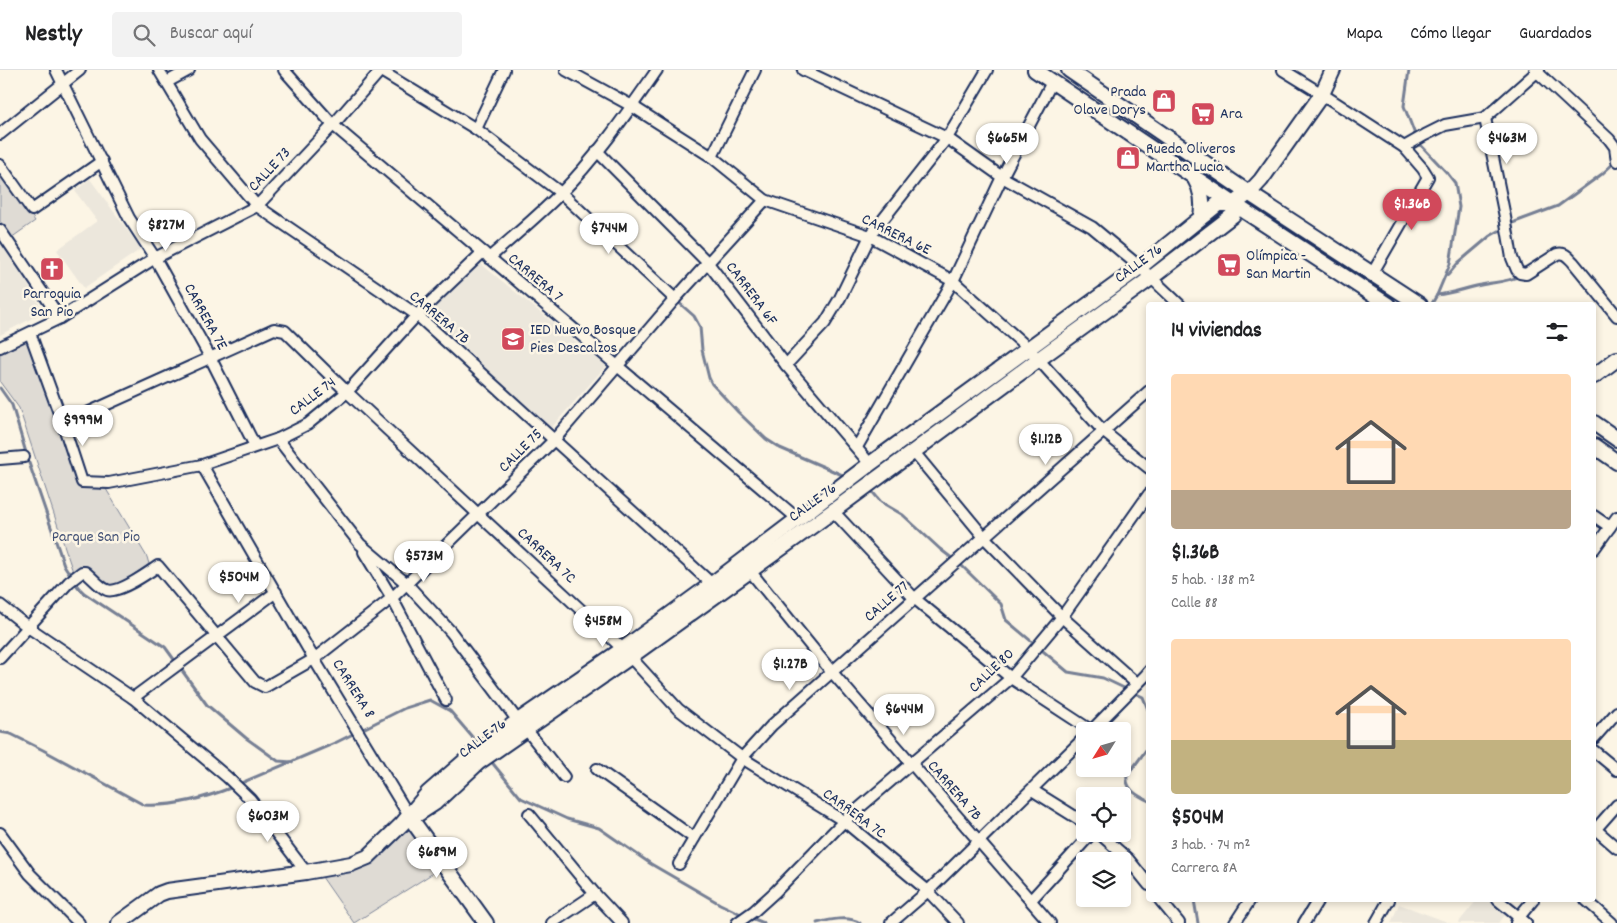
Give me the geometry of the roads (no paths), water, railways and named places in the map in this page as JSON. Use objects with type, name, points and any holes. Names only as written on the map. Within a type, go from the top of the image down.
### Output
[{"type":"street","name":"CARRERA 7E","points":[[56,70],[129,218],[155,258],[210,358],[255,446]]},
{"type":"street","points":[[0,134],[80,70]]},
{"type":"street","name":"CARRERA 7B","points":[[160,70],[200,140],[257,206],[417,315],[712,584]]},
{"type":"street","points":[[167,82],[189,70]]},
{"type":"street","name":"CARRERA 7","points":[[284,70],[333,125],[798,519]]},
{"type":"street","points":[[476,129],[504,70]]},
{"type":"street","name":"CARRERA 6E","points":[[566,70],[632,106],[712,157],[765,200],[870,236],[954,280],[1039,359],[1104,432],[1146,466]]},
{"type":"street","name":"CALLE 74","points":[[63,424],[80,480],[83,483],[109,483],[202,465],[278,439],[308,424],[347,392],[417,315],[561,193],[597,151],[657,70]]},
{"type":"street","points":[[712,157],[755,70]]},
{"type":"street","points":[[803,70],[947,138],[1002,178],[1092,227],[1140,267],[1177,302]]},
{"type":"street","points":[[786,365],[825,323],[840,298],[870,236],[947,138],[987,70]]},
{"type":"street","points":[[1035,70],[1383,302]]},
{"type":"street","points":[[1069,70],[1248,193],[1415,302]]},
{"type":"street","points":[[1283,70],[1404,147],[1423,168],[1428,177],[1372,274]]},
{"type":"street","name":"CALLE 76","points":[[627,653],[712,584],[746,566],[798,519],[870,464],[1140,267],[1218,204],[1234,204],[1248,193],[1266,174],[1322,94],[1333,70]]},
{"type":"street","points":[[381,71],[476,129],[561,193],[675,299]]},
{"type":"street","name":"CALLE 73","points":[[0,347],[60,318],[155,258],[257,206],[381,71]]},
{"type":"street","points":[[1404,147],[1445,126],[1484,118],[1537,71],[1601,131],[1615,147],[1617,162]]},
{"type":"street","points":[[857,447],[954,280],[1002,178],[1052,82]]},
{"type":"street","points":[[1484,118],[1514,265],[1520,273],[1526,274],[1553,256],[1562,253],[1573,262],[1617,316]]},
{"type":"street","name":"CARRERA 6F","points":[[597,151],[708,262],[786,365],[870,464]]},
{"type":"street","points":[[0,165],[32,210],[102,161]]},
{"type":"street","points":[[1194,177],[1202,193],[1203,209],[1201,217]]},
{"type":"street","name":"CALLE 75","points":[[217,636],[255,682],[265,687],[314,659],[392,598],[554,440],[675,299],[765,200]]},
{"type":"street","name":"CALLE 76","points":[[119,923],[159,894],[167,891],[306,872],[350,864],[368,857],[407,820],[435,802],[476,757],[627,653],[746,566],[833,511],[1234,215],[1234,204]]},
{"type":"street","points":[[0,230],[60,318]]},
{"type":"street","name":"CARRERA 7C","points":[[210,358],[274,329],[285,331],[347,392],[627,653],[678,709],[742,758],[844,822],[928,892],[958,923]]},
{"type":"street","points":[[30,333],[63,424],[210,358]]},
{"type":"street","points":[[1596,375],[1617,359]]},
{"type":"street","name":"CALLE 77","points":[[679,864],[742,758],[772,725],[1146,394]]},
{"type":"street","points":[[1596,424],[1617,439]]},
{"type":"street","points":[[278,439],[360,544],[392,598],[446,700]]},
{"type":"street","points":[[1596,447],[1617,462]]},
{"type":"street","points":[[913,451],[984,537],[1062,617],[1137,684]]},
{"type":"street","points":[[0,459],[24,458]]},
{"type":"street","name":"CARRERA 8","points":[[202,465],[363,740],[407,820],[486,923]]},
{"type":"street","name":"CALLE 80","points":[[736,923],[754,911],[844,822],[910,763],[1011,678],[1062,617],[1146,498]]},
{"type":"street","points":[[833,511],[914,598],[1011,678],[1078,722]]},
{"type":"street","points":[[1596,517],[1610,527]]},
{"type":"street","points":[[1596,546],[1617,517]]},
{"type":"street","points":[[360,544],[406,583],[450,632],[564,777]]},
{"type":"street","points":[[0,658],[72,580],[82,572],[85,572],[106,590],[111,591],[117,590],[138,579],[158,566],[217,636]]},
{"type":"street","name":"CARRERA 7B","points":[[746,566],[831,671],[1050,923]]},
{"type":"street","points":[[133,698],[276,592]]},
{"type":"street","points":[[0,604],[28,627],[133,698],[227,777],[250,799],[306,872]]},
{"type":"street","points":[[1101,722],[1146,674]]},
{"type":"street","points":[[1596,736],[1617,712]]},
{"type":"street","points":[[892,923],[928,892],[1076,746]]},
{"type":"street","points":[[1596,753],[1617,770]]},
{"type":"street","points":[[597,769],[694,838]]},
{"type":"street","points":[[1032,790],[1076,817]]},
{"type":"street","points":[[1596,828],[1617,805]]},
{"type":"street","points":[[529,814],[595,894],[622,923]]},
{"type":"street","points":[[1596,832],[1617,848]]},
{"type":"street","points":[[0,833],[30,874],[79,923]]},
{"type":"street","points":[[1031,900],[1084,842]]},
{"type":"street","points":[[1109,842],[1128,859],[1146,881]]},
{"type":"street","points":[[552,923],[595,894]]},
{"type":"street","points":[[1162,902],[1179,923]]},
{"type":"street","points":[[1235,923],[1249,902]]},
{"type":"street","points":[[1304,923],[1317,902]]},
{"type":"street","points":[[1376,923],[1388,902]]},
{"type":"street","points":[[1500,902],[1520,921],[1533,902]]},
{"type":"street","points":[[1588,902],[1612,923]]},
{"type":"waterway","points":[[1409,70],[1404,106],[1416,137]]},
{"type":"waterway","points":[[1418,142],[1455,183],[1459,207],[1450,264],[1433,302]]},
{"type":"waterway","points":[[1448,275],[1458,263],[1490,236],[1515,222],[1558,206],[1602,174],[1615,162]]},
{"type":"waterway","points":[[1437,295],[1506,281],[1520,276]]},
{"type":"waterway","points":[[677,301],[694,316],[700,327],[702,350],[712,384],[738,412],[766,439],[780,448],[847,477]]},
{"type":"waterway","points":[[0,388],[12,405],[29,463],[64,565],[78,587],[84,593],[165,647],[207,705],[246,738],[278,761],[292,762]]},
{"type":"waterway","points":[[870,489],[881,502],[903,515],[940,549],[962,566],[1001,604],[1006,620],[1068,672],[1103,678],[1143,697],[1146,704]]},
{"type":"waterway","points":[[239,784],[335,743],[405,708],[430,700],[450,711],[479,745]]},
{"type":"waterway","points":[[0,732],[11,734],[43,750],[144,805],[167,805],[190,801],[233,787]]},
{"type":"waterway","points":[[1146,750],[1127,776],[1128,785],[1133,792],[1146,800]]},
{"type":"waterway","points":[[490,760],[521,798],[567,819],[599,828],[651,864],[720,904],[743,915]]},
{"type":"waterway","points":[[1194,902],[1198,923]]},
{"type":"waterway","points":[[749,917],[764,923]]},
{"type":"waterway","points":[[817,923],[845,919],[860,923]]},
{"type":"place","name":"Prada Olave Dorys","points":[[1164,101]]},
{"type":"place","name":"Ara","points":[[1203,114]]},
{"type":"place","name":"Rueda Oliveros Martha Lucia","points":[[1128,158]]},
{"type":"place","name":"Olímpica - San Martin","points":[[1229,265]]},
{"type":"place","name":"Parroquia San Pio","points":[[52,269]]},
{"type":"place","name":"IED Nuevo Bosque Pies Descalzos","points":[[513,339]]},
{"type":"park label","name":"Parque San Pio","points":[[96,537]]}]
